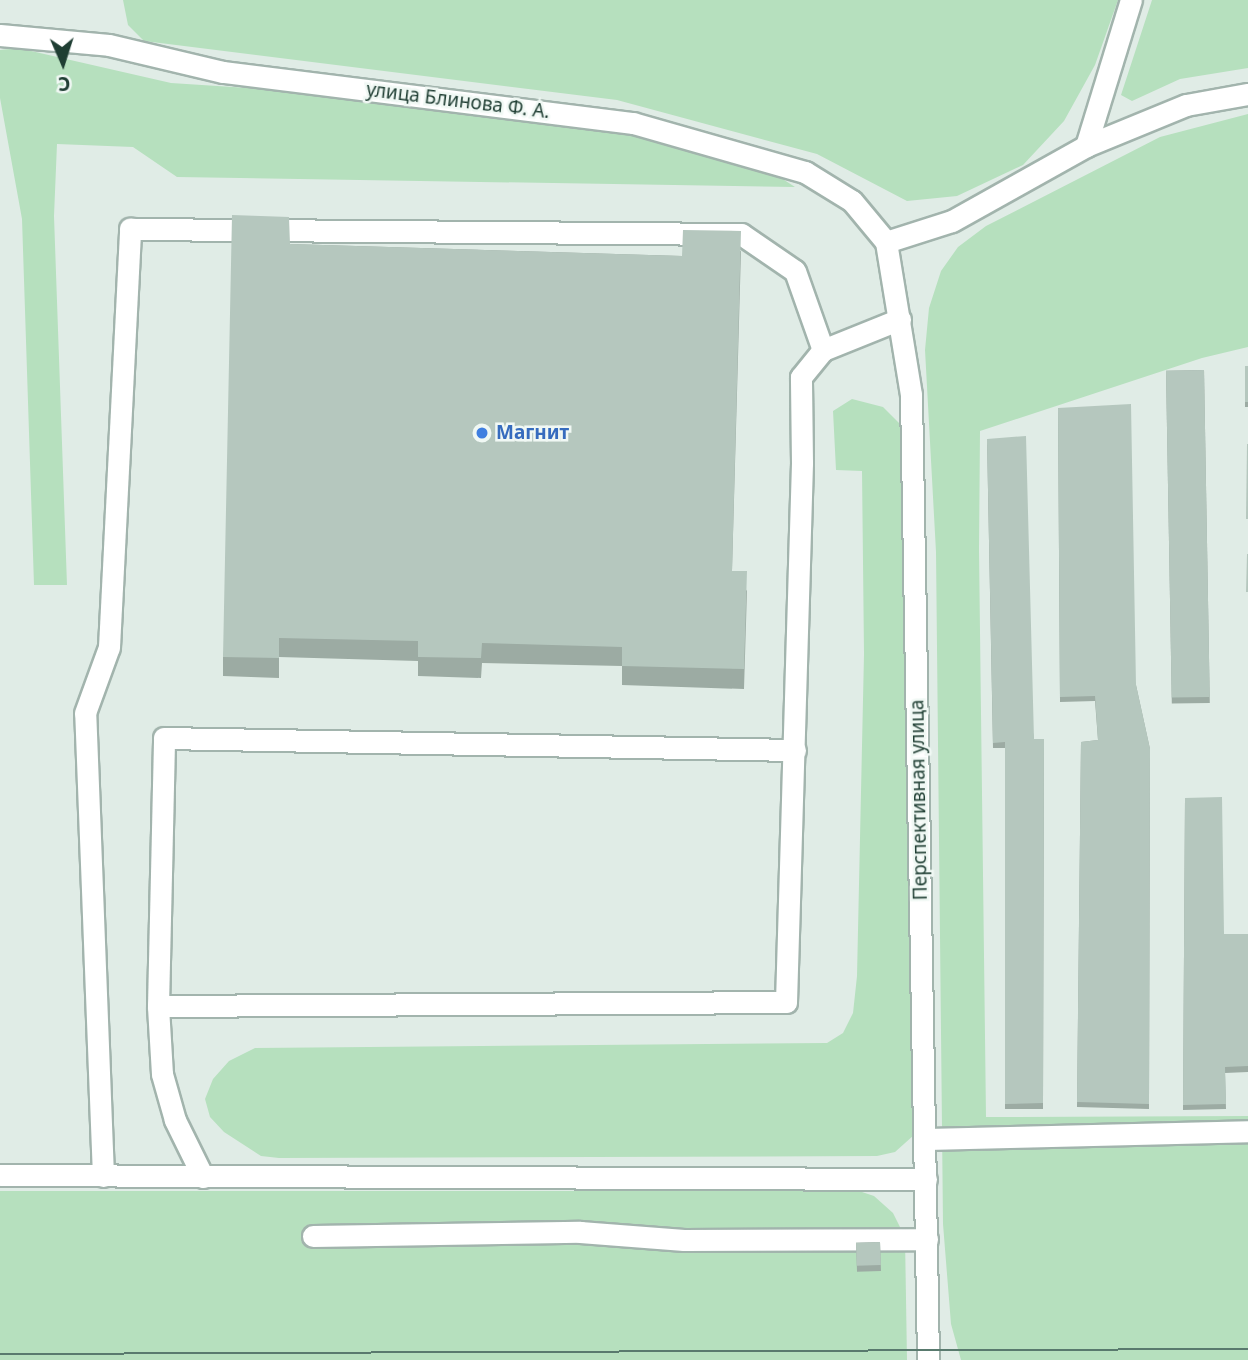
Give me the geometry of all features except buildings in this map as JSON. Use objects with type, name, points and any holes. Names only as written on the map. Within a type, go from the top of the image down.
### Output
[{"type":"street","points":[[1086,146],[1131,0]]},
{"type":"street","name":"улица Блинова Ф. А.","points":[[0,35],[109,46],[223,72],[633,123],[805,172],[852,201],[886,242]]},
{"type":"street","points":[[886,242],[952,221],[1086,146],[1186,104],[1248,94]]},
{"type":"street","points":[[103,1176],[85,713],[109,647],[130,229],[741,234],[795,271],[823,350]]},
{"type":"street","name":"Перспективная улица","points":[[886,242],[911,395],[927,1139],[928,1360]]},
{"type":"street","points":[[158,1006],[786,1002],[795,750],[801,377],[823,350],[900,319]]},
{"type":"street","points":[[203,1177],[175,1120],[162,1074],[158,1006],[164,738],[795,750]]},
{"type":"street","points":[[927,1139],[1248,1131]]},
{"type":"street","points":[[0,1175],[926,1179]]},
{"type":"street","points":[[313,1236],[580,1232],[684,1240],[927,1239]]},
{"type":"green space","points":[[123,0],[1118,0],[1095,65],[1064,121],[1023,165],[957,196],[907,201],[817,154],[617,100],[144,41],[128,25]]},
{"type":"green space","points":[[1152,0],[1248,0],[1248,68],[1180,79],[1132,101],[1121,95]]},
{"type":"green space","points":[[18,48],[171,83],[356,95],[566,120],[664,142],[775,174],[795,187],[177,177],[133,147],[57,144],[54,216],[67,585],[34,585],[22,219],[0,98],[0,50]]},
{"type":"green space","points":[[1248,114],[1248,347],[1202,358],[980,431],[979,550],[986,1117],[1248,1116],[1248,1360],[961,1360],[951,1324],[943,1224],[936,552],[925,350],[929,308],[941,271],[958,247],[986,226],[1160,137]]},
{"type":"green space","points":[[852,399],[883,407],[901,425],[914,1135],[895,1152],[877,1156],[279,1158],[261,1156],[224,1132],[210,1117],[205,1099],[213,1079],[229,1061],[255,1048],[827,1043],[843,1033],[853,1013],[857,976],[864,654],[862,471],[836,470],[833,411]]},
{"type":"green space","points":[[0,1191],[859,1191],[874,1196],[893,1213],[905,1237],[907,1360],[0,1360]]},
{"type":"tram line","points":[[0,1354],[1248,1349]]},
{"type":"place","name":"Магнит","points":[[482,433]]}]
